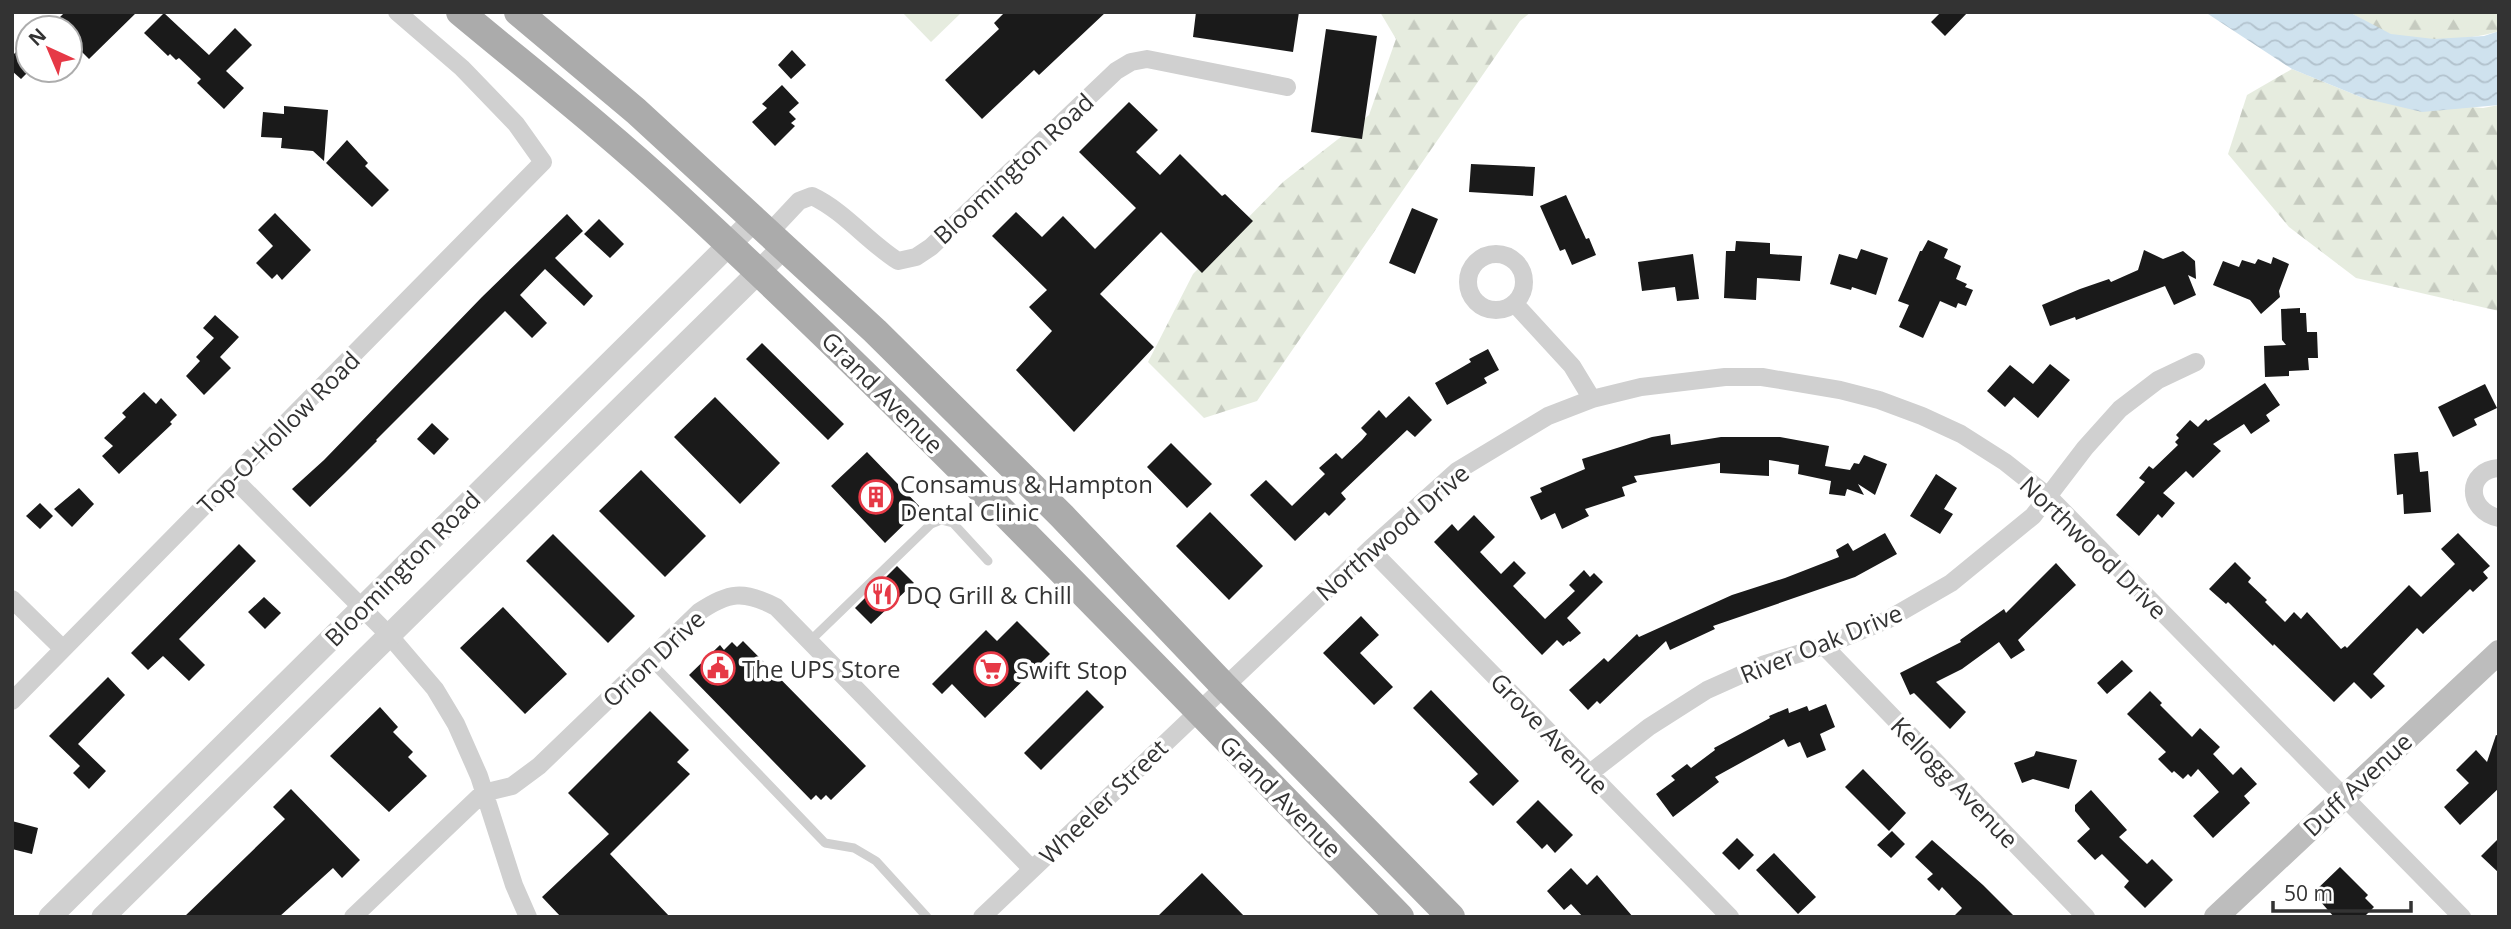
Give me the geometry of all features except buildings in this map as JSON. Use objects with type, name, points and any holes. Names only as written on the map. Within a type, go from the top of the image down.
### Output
[{"type":"main road","name":"Grand Avenue","points":[[460,12],[611,137],[845,353],[1400,917]]},
{"type":"main road","name":"Grand Avenue","points":[[518,12],[623,100],[875,331],[1062,516],[1451,917]]},
{"type":"main road","name":"Duff Avenue","points":[[2216,917],[2499,652]]},
{"type":"street","name":"Top-O-Hollow Road","points":[[12,701],[543,162],[516,124],[462,68],[397,12]]},
{"type":"street","name":"Bloomington Road","points":[[103,917],[759,272],[769,234],[799,201],[812,196],[827,203],[880,250],[898,261],[916,257],[931,247],[1116,71],[1131,62],[1147,60],[1287,87]]},
{"type":"street","name":"Bloomington Road","points":[[50,917],[729,244],[769,234]]},
{"type":"street","points":[[1515,304],[1572,366],[1592,398]]},
{"type":"street","name":"River Oak Drive","points":[[1590,773],[1649,727],[1707,690],[1765,664],[1824,646],[1887,620],[1951,583],[2033,516],[2085,449],[2120,410],[2158,380],[2196,362]]},
{"type":"street","name":"Northwood Drive","points":[[1224,686],[1457,471],[1548,416],[1592,398],[1641,387],[1725,377],[1775,379],[1840,390],[1879,400],[1961,434],[2005,462],[2049,498],[2462,917]]},
{"type":"street","points":[[2499,468],[2490,468],[2479,477],[2473,490],[2476,505],[2486,515],[2499,518]]},
{"type":"street","points":[[233,478],[388,634],[435,688],[456,724],[479,776],[514,884],[528,917]]},
{"type":"street","name":"Grove Avenue","points":[[1370,549],[1730,917]]},
{"type":"street","name":"Orion Drive","points":[[483,793],[512,786],[539,766],[699,612],[718,599],[738,595],[758,597],[776,607],[1032,869]]},
{"type":"street","points":[[12,599],[63,649]]},
{"type":"street","name":"Kellogg Avenue","points":[[1824,646],[2086,917]]},
{"type":"street","name":"Wheeler Street","points":[[982,917],[1224,686]]},
{"type":"street","points":[[353,917],[483,793]]},
{"type":"lane","points":[[810,641],[931,524],[941,520],[953,523],[988,561]]},
{"type":"lane","points":[[649,660],[825,843],[853,848],[876,861],[928,917]]},
{"type":"green space","points":[[902,12],[962,12],[931,42]]},
{"type":"green space","points":[[1380,12],[1531,12],[1520,21],[1257,401],[1204,418],[1148,362],[1193,274],[1283,182],[1369,115],[1396,39]]},
{"type":"green space","points":[[2349,12],[2499,12],[2499,31],[2459,38],[2413,39],[2388,33]]},
{"type":"green space","points":[[2292,69],[2363,98],[2483,108],[2499,105],[2499,311],[2356,278],[2289,227],[2228,154],[2247,95]]},
{"type":"water","points":[[2205,12],[2349,12],[2391,34],[2434,39],[2484,36],[2499,31],[2499,105],[2422,112],[2363,98],[2292,69]]},
{"type":"place","name":"Consamus & Hampton Dental Clinic","points":[[876,497]]},
{"type":"place","name":"DQ Grill & Chill","points":[[882,594]]},
{"type":"place","name":"The UPS Store","points":[[718,668]]},
{"type":"place","name":"Swift Stop","points":[[991,669]]}]
